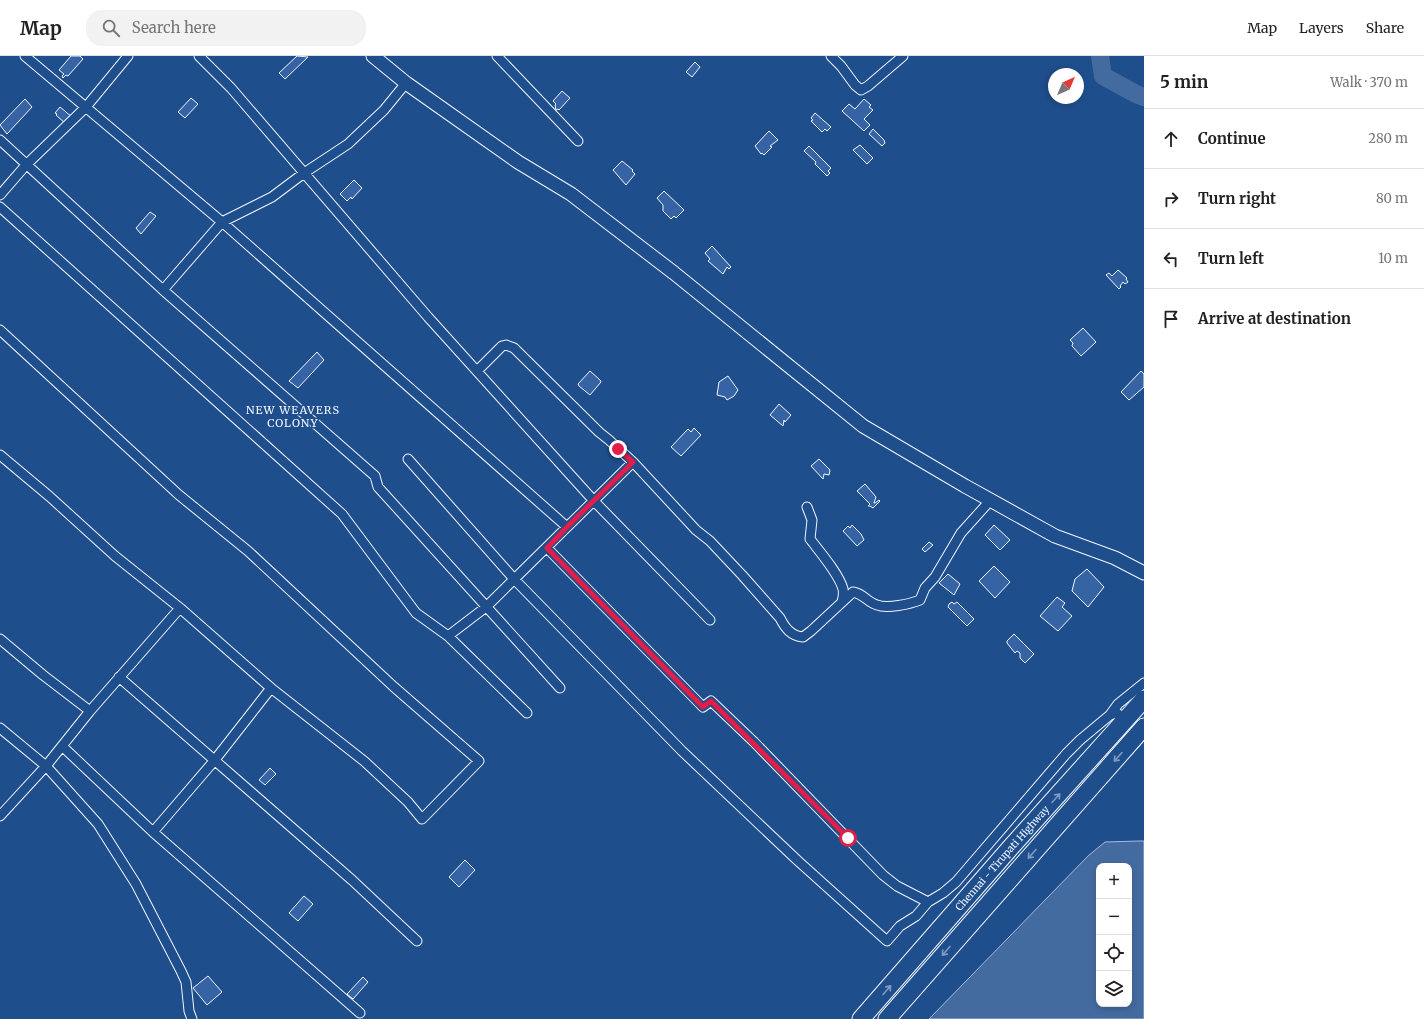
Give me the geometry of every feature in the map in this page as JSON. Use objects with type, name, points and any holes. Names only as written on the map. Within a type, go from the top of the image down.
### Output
[{"type":"highway","name":"Chennai - Tirupati Highway","points":[[861,1019],[1011,848],[1118,718],[1144,699]]},
{"type":"highway","name":"Chennai - Tirupati Highway","points":[[887,1019],[1144,727]]},
{"type":"main road","points":[[373,56],[406,83],[518,162],[571,194],[674,273],[863,426],[993,502],[1056,536],[1115,558],[1144,573]]},
{"type":"street","points":[[25,56],[222,222],[567,527]]},
{"type":"street","points":[[0,195],[26,165],[86,107],[128,56]]},
{"type":"street","points":[[199,56],[231,88],[428,317],[594,501],[710,620]]},
{"type":"street","points":[[497,56],[578,141]]},
{"type":"street","points":[[831,56],[841,66],[854,85],[861,90],[868,86],[903,56]]},
{"type":"street","points":[[163,290],[222,222],[272,197],[304,172],[348,144],[384,110],[406,83]]},
{"type":"street","points":[[0,140],[163,290],[375,476],[378,486],[560,688]]},
{"type":"street","points":[[0,207],[342,514],[416,613],[448,636],[527,713]]},
{"type":"street","points":[[0,330],[173,490],[248,551],[394,687],[479,761],[422,819],[408,802],[364,762],[271,688],[180,608],[115,556],[49,496],[0,455]]},
{"type":"street","points":[[477,371],[502,346],[506,345],[514,348],[599,432],[610,440],[633,462],[684,515],[696,530],[710,542],[742,575],[794,636],[803,637],[853,592],[864,596],[877,605],[886,606],[912,603],[920,600],[925,588],[935,577],[961,533],[988,503],[993,502]]},
{"type":"street","points":[[408,459],[515,580],[682,751],[797,860],[887,941],[900,926],[916,916],[928,902],[943,893],[956,882],[1066,754],[1080,740],[1118,718],[1118,704],[1144,683]]},
{"type":"street","points":[[448,636],[486,607],[515,580],[633,462]]},
{"type":"street","points":[[807,507],[812,520],[810,539],[832,569],[844,591],[842,602]]},
{"type":"street","points":[[547,548],[703,707],[711,701],[754,742],[883,875],[897,886],[928,902]]},
{"type":"street","points":[[0,816],[46,766],[90,711],[180,608]]},
{"type":"street","points":[[0,639],[43,676],[90,711]]},
{"type":"street","points":[[119,677],[352,880],[417,941]]},
{"type":"street","points":[[154,832],[214,761],[271,688]]},
{"type":"street","points":[[0,728],[46,766],[98,824],[136,884],[186,982],[189,1011],[192,1019]]},
{"type":"street","points":[[62,746],[154,832],[360,1013]]},
{"type":"water","points":[[1144,841],[1144,1019],[929,1019],[1088,856],[1105,842]]},
{"type":"building","points":[[71,56],[80,56],[83,59],[68,76],[66,75],[63,78],[62,76],[64,74],[59,70]]},
{"type":"building","points":[[297,56],[308,57],[285,79],[279,73]]},
{"type":"building","points":[[695,62],[700,67],[692,77],[686,72]]},
{"type":"building","points":[[562,91],[570,98],[559,110],[556,110],[556,104],[553,101]]},
{"type":"building","points":[[191,98],[198,104],[185,118],[178,112]]},
{"type":"building","points":[[25,99],[32,107],[7,134],[0,125]]},
{"type":"building","points":[[864,99],[871,105],[869,107],[873,110],[864,119],[870,125],[864,131],[842,111],[849,104],[855,109]]},
{"type":"building","points":[[60,107],[72,117],[67,125],[55,113]]},
{"type":"building","points":[[815,113],[831,127],[827,131],[825,129],[822,132],[811,121],[813,120],[811,118]]},
{"type":"building","points":[[873,129],[884,140],[885,143],[882,146],[869,134]]},
{"type":"building","points":[[769,131],[778,140],[770,146],[772,147],[764,155],[762,153],[761,154],[755,146]]},
{"type":"building","points":[[860,145],[873,158],[867,164],[853,150]]},
{"type":"building","points":[[809,146],[831,168],[828,171],[830,173],[827,176],[815,164],[816,162],[804,151]]},
{"type":"building","points":[[622,161],[633,170],[632,171],[635,174],[626,185],[613,170]]},
{"type":"building","points":[[354,180],[362,188],[352,199],[351,197],[347,201],[340,194]]},
{"type":"building","points":[[664,191],[684,210],[676,218],[674,216],[671,219],[663,211],[663,205],[657,198]]},
{"type":"building","points":[[150,212],[156,216],[141,234],[136,228]]},
{"type":"building","points":[[712,246],[731,267],[729,269],[727,267],[723,274],[708,261],[710,259],[705,253]]},
{"type":"building","points":[[1118,270],[1127,278],[1126,279],[1128,282],[1125,284],[1123,282],[1119,289],[1106,275],[1109,273],[1112,276]]},
{"type":"building","points":[[1083,328],[1096,342],[1081,356],[1072,346],[1073,343],[1070,340]]},
{"type":"building","points":[[317,352],[324,360],[298,388],[289,381]]},
{"type":"building","points":[[590,371],[601,382],[590,395],[578,384]]},
{"type":"building","points":[[1141,371],[1144,374],[1144,387],[1129,400],[1121,392]]},
{"type":"building","points":[[728,376],[738,390],[734,396],[727,400],[725,397],[717,395],[719,382]]},
{"type":"building","points":[[779,404],[791,415],[785,422],[784,420],[783,426],[770,415]]},
{"type":"building","points":[[694,428],[701,435],[681,456],[671,447],[688,429],[691,432]]},
{"type":"building","points":[[819,459],[830,470],[829,475],[824,474],[823,479],[811,466]]},
{"type":"building","points":[[865,484],[876,497],[874,503],[879,500],[880,501],[873,508],[868,506],[870,504],[857,491]]},
{"type":"building","points":[[852,525],[861,534],[864,540],[857,546],[843,531],[848,526],[850,528]]},
{"type":"building","points":[[994,525],[1010,540],[1000,550],[985,535]]},
{"type":"building","points":[[929,542],[933,545],[925,552],[922,549]]},
{"type":"building","points":[[994,566],[1010,582],[995,598],[979,581]]},
{"type":"building","points":[[1087,569],[1104,587],[1088,607],[1072,591],[1075,579]]},
{"type":"building","points":[[948,574],[960,584],[954,595],[939,583]]},
{"type":"building","points":[[1057,597],[1065,603],[1062,607],[1072,616],[1058,631],[1040,616]]},
{"type":"building","points":[[952,602],[954,604],[957,602],[974,619],[967,626],[948,607]]},
{"type":"building","points":[[1014,634],[1034,654],[1025,663],[1020,658],[1020,653],[1017,651],[1015,653],[1007,643],[1007,641]]},
{"type":"building","points":[[270,768],[276,774],[265,785],[259,780]]},
{"type":"building","points":[[465,860],[475,870],[459,887],[449,877]]},
{"type":"building","points":[[304,896],[313,904],[298,921],[289,913]]},
{"type":"building","points":[[208,976],[222,992],[207,1005],[193,988]]},
{"type":"building","points":[[363,977],[368,982],[353,999],[347,994]]},
{"type":"waterway","points":[[1100,56],[1103,76],[1144,97]]},
{"type":"district","name":"NEW WEAVERS COLONY","points":[[293,416]]},
{"type":"route","points":[[618,449],[633,462],[547,548],[703,707],[711,701],[754,742],[818,810],[848,838]]}]
